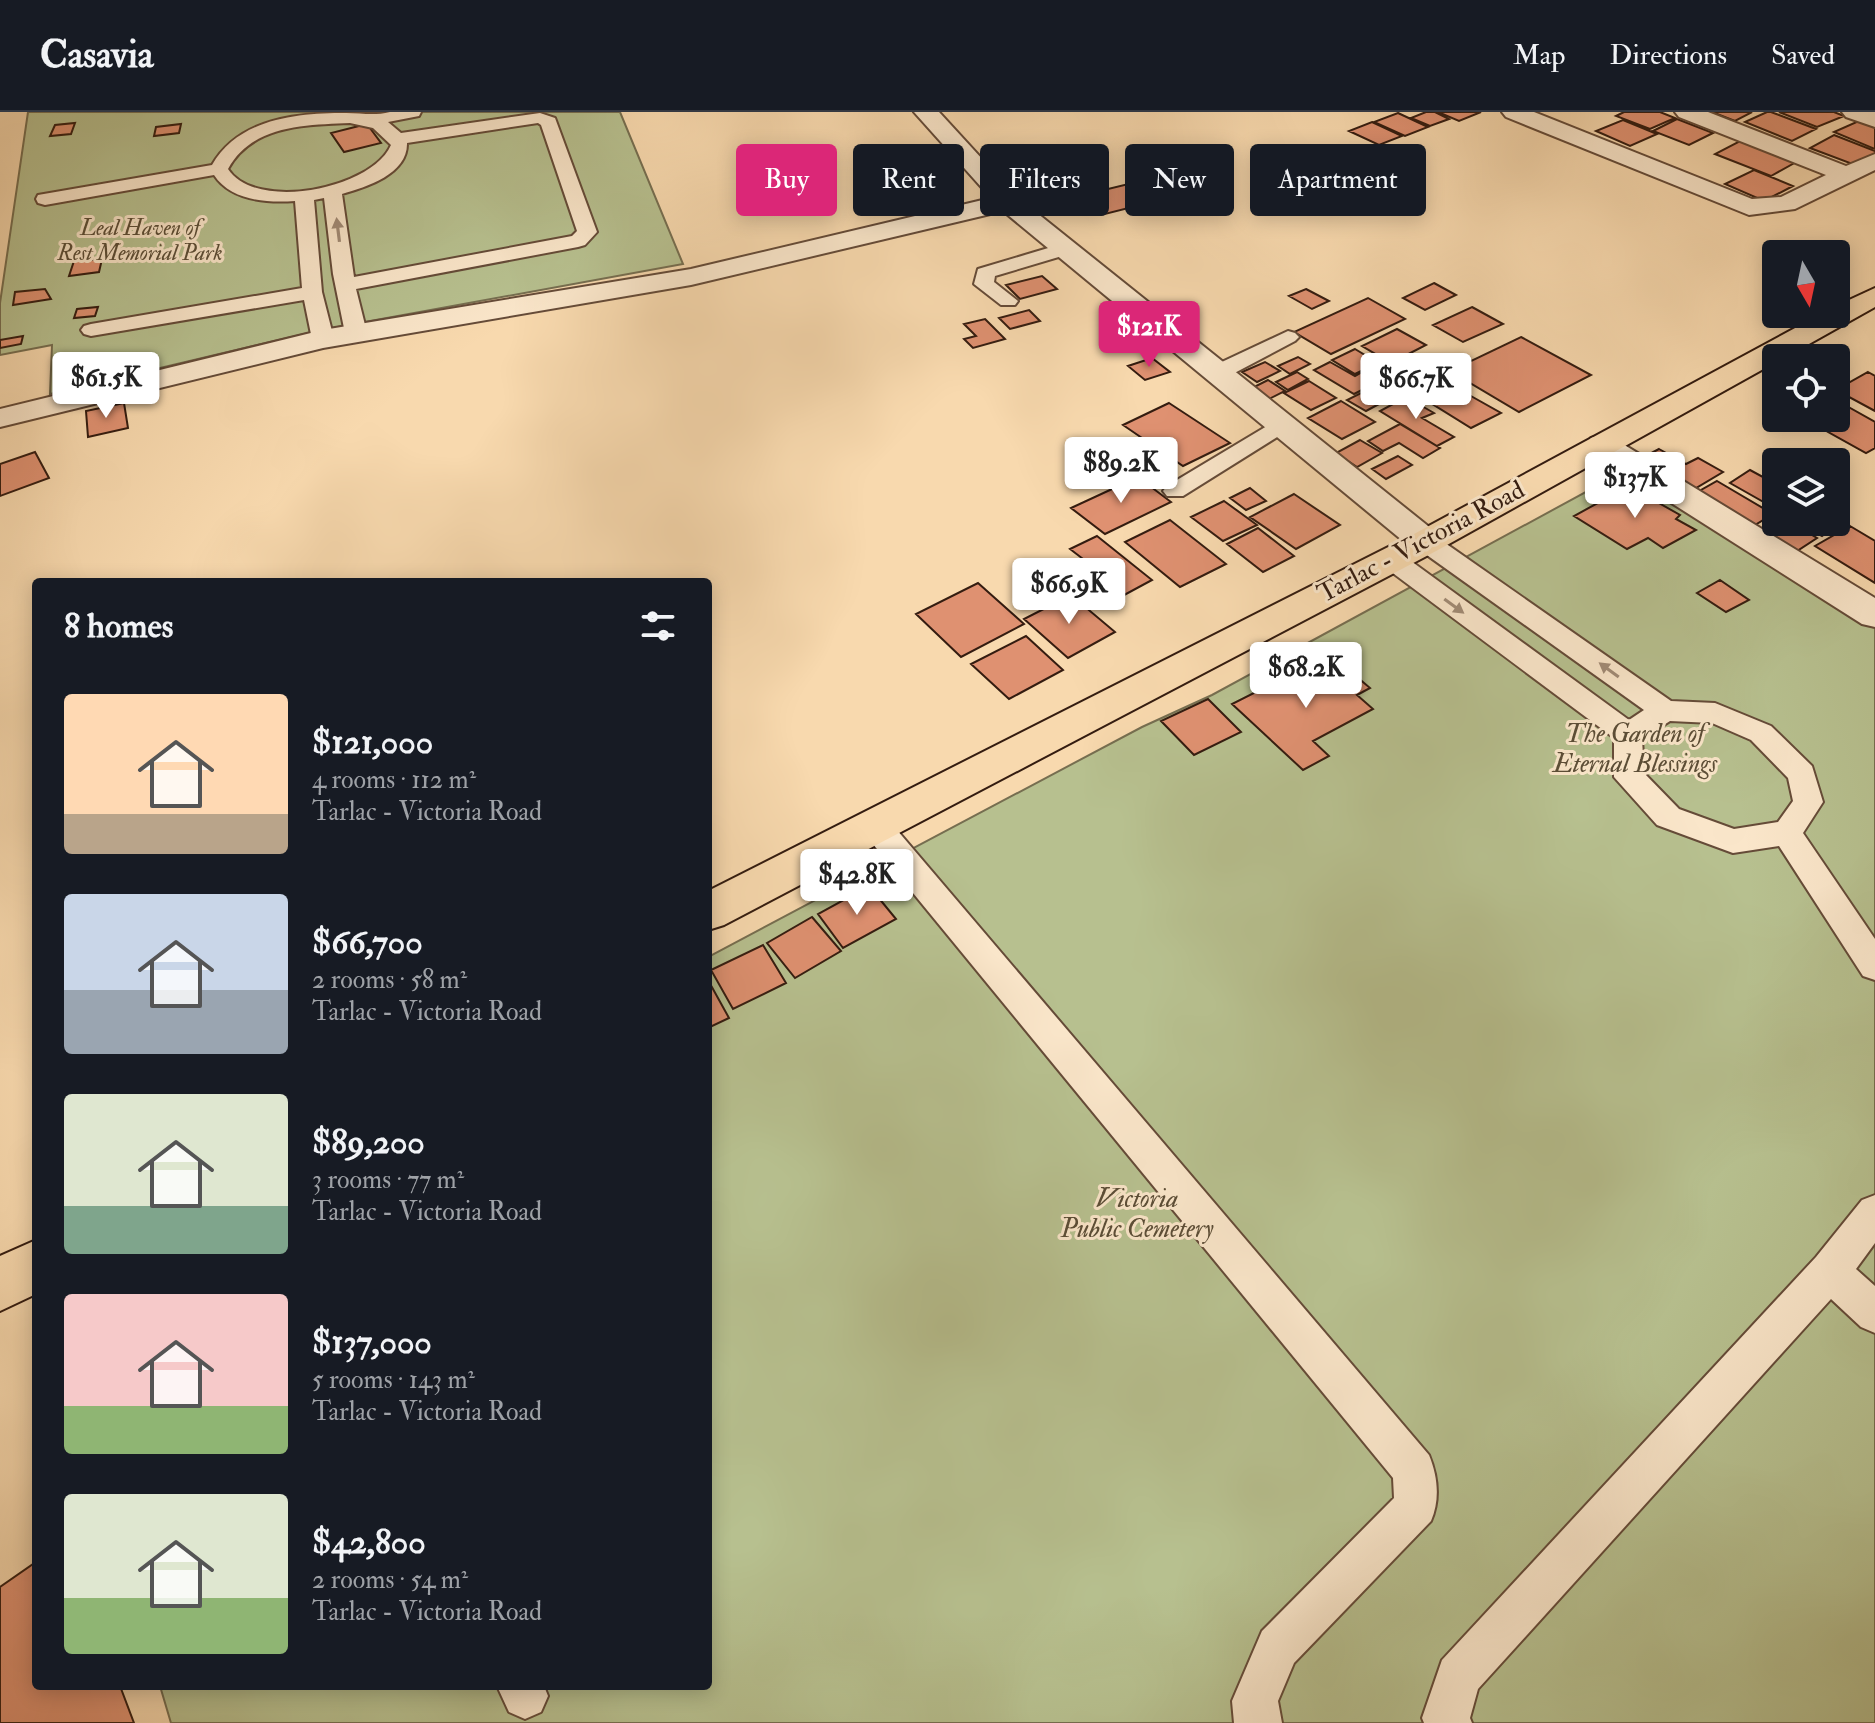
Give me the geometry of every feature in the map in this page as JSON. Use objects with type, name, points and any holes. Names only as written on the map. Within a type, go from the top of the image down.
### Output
[{"type":"main road","name":"Tarlac - Victoria Road","points":[[712,910],[1426,542],[1875,296]]},
{"type":"main road","points":[[0,1284],[32,1268]]},
{"type":"street","points":[[926,112],[980,171]]},
{"type":"street","points":[[1514,112],[1749,207],[1786,204],[1875,161]]},
{"type":"street","points":[[1687,112],[1847,175]]},
{"type":"street","points":[[1854,112],[1875,120]]},
{"type":"street","points":[[0,418],[323,339],[691,277],[980,209]]},
{"type":"street","points":[[1025,216],[1426,542]]},
{"type":"street","points":[[1602,445],[1875,615]]},
{"type":"lane","points":[[219,169],[224,155],[242,140],[292,117],[360,117],[413,112]]},
{"type":"lane","points":[[219,169],[230,184],[257,194],[304,196],[368,178],[391,163],[400,145],[390,128],[360,117]]},
{"type":"lane","points":[[91,330],[344,279],[578,241],[587,232],[549,122],[540,118],[484,118],[397,139]]},
{"type":"lane","points":[[45,199],[219,169]]},
{"type":"lane","points":[[332,190],[344,279],[356,333]]},
{"type":"lane","points":[[304,196],[312,286],[323,339]]},
{"type":"lane","points":[[1008,301],[984,284],[985,273],[1065,249]]},
{"type":"lane","points":[[1217,373],[1288,337]]},
{"type":"lane","points":[[1175,491],[1282,424]]},
{"type":"lane","points":[[1426,542],[1665,711],[1715,713],[1761,733],[1802,774],[1808,802],[1787,833],[1733,841],[1668,817],[1629,777],[1628,734]]},
{"type":"lane","points":[[1391,559],[1628,734]]},
{"type":"lane","points":[[1628,734],[1665,711]]},
{"type":"lane","points":[[874,824],[1131,1136],[1414,1470],[1416,1506],[1278,1647],[1255,1701],[1258,1723]]},
{"type":"lane","points":[[1787,833],[1875,966]]},
{"type":"lane","points":[[1448,1723],[1446,1718],[1458,1676],[1830,1271],[1875,1213]]},
{"type":"lane","points":[[1830,1271],[1875,1313]]},
{"type":"green space","name":"Leal Haven of Rest Memorial Park","points":[[28,112],[620,112],[683,264],[321,330],[50,394],[52,345],[0,355],[0,303]]},
{"type":"green space","points":[[1630,468],[1875,623],[1875,1723],[171,1723],[161,1690],[712,1690],[712,955],[1142,727],[1212,695]]},
{"type":"building","points":[[1435,112],[1449,119],[1430,126],[1411,118]]},
{"type":"building","points":[[1438,112],[1481,112],[1459,121]]},
{"type":"building","points":[[1624,112],[1660,112],[1675,118],[1650,129],[1616,116]]},
{"type":"building","points":[[1712,112],[1752,112],[1735,121]]},
{"type":"building","points":[[1767,112],[1816,129],[1792,141],[1745,122]]},
{"type":"building","points":[[1779,112],[1834,112],[1844,116],[1817,127]]},
{"type":"building","points":[[1398,113],[1428,127],[1405,136],[1374,122]]},
{"type":"building","points":[[1677,119],[1713,133],[1689,145],[1653,131]]},
{"type":"building","points":[[1623,120],[1657,134],[1630,146],[1596,131]]},
{"type":"building","points":[[1861,120],[1875,125],[1875,149],[1834,132]]},
{"type":"building","points":[[1372,122],[1402,136],[1377,144],[1349,131]]},
{"type":"building","points":[[75,123],[71,134],[50,136],[55,125]]},
{"type":"building","points":[[181,124],[179,133],[154,136],[156,127]]},
{"type":"building","points":[[367,124],[381,143],[344,152],[331,133]]},
{"type":"building","points":[[1834,135],[1875,151],[1875,154],[1855,165],[1810,148]]},
{"type":"building","points":[[1742,140],[1798,161],[1771,176],[1715,154]]},
{"type":"building","points":[[1754,170],[1793,186],[1764,201],[1725,184]]},
{"type":"building","points":[[1125,185],[1125,209],[1109,213],[1109,189]]},
{"type":"building","points":[[102,259],[99,272],[69,276],[74,261]]},
{"type":"building","points":[[1042,276],[1057,289],[1020,299],[1006,285]]},
{"type":"building","points":[[1434,283],[1456,295],[1425,310],[1403,298]]},
{"type":"building","points":[[45,289],[51,299],[13,305],[15,292]]},
{"type":"building","points":[[1306,289],[1329,301],[1312,309],[1289,296]]},
{"type":"building","points":[[1368,298],[1405,319],[1331,354],[1294,332]]},
{"type":"building","points":[[98,307],[95,316],[74,318],[77,309]]},
{"type":"building","points":[[1472,307],[1503,324],[1463,342],[1433,325]]},
{"type":"building","points":[[1029,310],[1040,321],[1010,329],[999,318]]},
{"type":"building","points":[[985,319],[1005,339],[973,348],[964,339],[976,336],[964,324]]},
{"type":"building","points":[[1397,329],[1426,345],[1391,363],[1362,346]]},
{"type":"building","points":[[23,336],[21,344],[0,348],[0,340]]},
{"type":"building","points":[[1521,337],[1591,375],[1519,412],[1450,371]]},
{"type":"building","points":[[1355,349],[1378,363],[1355,374],[1332,360]]},
{"type":"building","points":[[1298,357],[1310,364],[1290,374],[1278,366]]},
{"type":"building","points":[[1152,358],[1170,372],[1145,380],[1128,366]]},
{"type":"building","points":[[1265,362],[1280,371],[1257,382],[1242,372]]},
{"type":"building","points":[[1330,362],[1355,376],[1364,371],[1380,381],[1354,394],[1314,370]]},
{"type":"building","points":[[1297,372],[1308,379],[1288,390],[1276,382]]},
{"type":"building","points":[[1868,372],[1875,376],[1875,411],[1850,398],[1850,382]]},
{"type":"building","points":[[1268,380],[1285,391],[1269,399],[1252,388]]},
{"type":"building","points":[[1309,381],[1336,398],[1311,410],[1284,393]]},
{"type":"building","points":[[1375,386],[1394,396],[1366,411],[1347,400]]},
{"type":"building","points":[[1462,391],[1501,413],[1471,428],[1434,405]]},
{"type":"building","points":[[1406,397],[1434,413],[1422,418],[1454,437],[1437,446],[1380,411]]},
{"type":"building","points":[[1341,401],[1375,422],[1342,439],[1308,418]]},
{"type":"building","points":[[124,403],[128,428],[88,437],[86,411]]},
{"type":"building","points":[[1169,403],[1230,443],[1183,466],[1123,425]]},
{"type":"building","points":[[1850,408],[1875,422],[1875,448],[1866,453],[1828,432],[1850,432]]},
{"type":"building","points":[[1400,424],[1440,448],[1423,458],[1399,443],[1383,451],[1368,441]]},
{"type":"building","points":[[1360,440],[1382,453],[1357,467],[1336,453]]},
{"type":"building","points":[[1659,449],[1686,464],[1698,458],[1723,472],[1691,491],[1638,460]]},
{"type":"building","points":[[35,452],[49,478],[0,496],[0,464]]},
{"type":"building","points":[[1398,456],[1412,465],[1386,479],[1372,469]]},
{"type":"building","points":[[1750,470],[1762,476],[1762,501],[1730,483]]},
{"type":"building","points":[[1138,477],[1171,502],[1105,534],[1071,508]]},
{"type":"building","points":[[1717,481],[1762,508],[1762,521],[1750,528],[1694,494]]},
{"type":"building","points":[[1629,486],[1680,515],[1676,519],[1696,530],[1663,548],[1648,538],[1627,549],[1574,516]]},
{"type":"building","points":[[1250,488],[1266,501],[1246,510],[1230,498]]},
{"type":"building","points":[[1294,494],[1340,525],[1296,549],[1250,517]]},
{"type":"building","points":[[1224,501],[1257,525],[1223,541],[1191,517]]},
{"type":"building","points":[[1170,520],[1226,564],[1180,587],[1125,542]]},
{"type":"building","points":[[1850,526],[1875,541],[1875,583],[1815,546],[1832,536],[1850,536]]},
{"type":"building","points":[[1258,528],[1294,556],[1263,572],[1227,544]]},
{"type":"building","points":[[1097,536],[1152,580],[1102,607],[1062,575],[1087,562],[1070,549]]},
{"type":"building","points":[[1765,536],[1817,538],[1794,553]]},
{"type":"building","points":[[1720,580],[1749,600],[1726,612],[1697,593]]},
{"type":"building","points":[[978,583],[1024,624],[961,657],[916,614]]},
{"type":"building","points":[[1071,595],[1115,632],[1068,658],[1024,619]]},
{"type":"building","points":[[1026,636],[1063,670],[1009,699],[971,664]]},
{"type":"building","points":[[1317,661],[1331,673],[1344,666],[1370,688],[1357,695],[1373,709],[1313,741],[1329,756],[1303,770],[1232,704]]},
{"type":"building","points":[[1208,699],[1241,732],[1194,755],[1161,721]]},
{"type":"building","points":[[869,886],[896,919],[843,948],[818,914]]},
{"type":"building","points":[[812,917],[841,951],[795,978],[767,943]]},
{"type":"building","points":[[763,945],[786,983],[733,1009],[712,970]]},
{"type":"building","points":[[712,987],[729,1018],[712,1026]]},
{"type":"building","points":[[32,1565],[32,1690],[122,1690],[134,1723],[0,1723],[0,1587]]},
{"type":"park label","name":"The Garden of Eternal Blessings","points":[[1635,749]]},
{"type":"park label","name":"Victoria Public Cemetery","points":[[1137,1214]]}]
